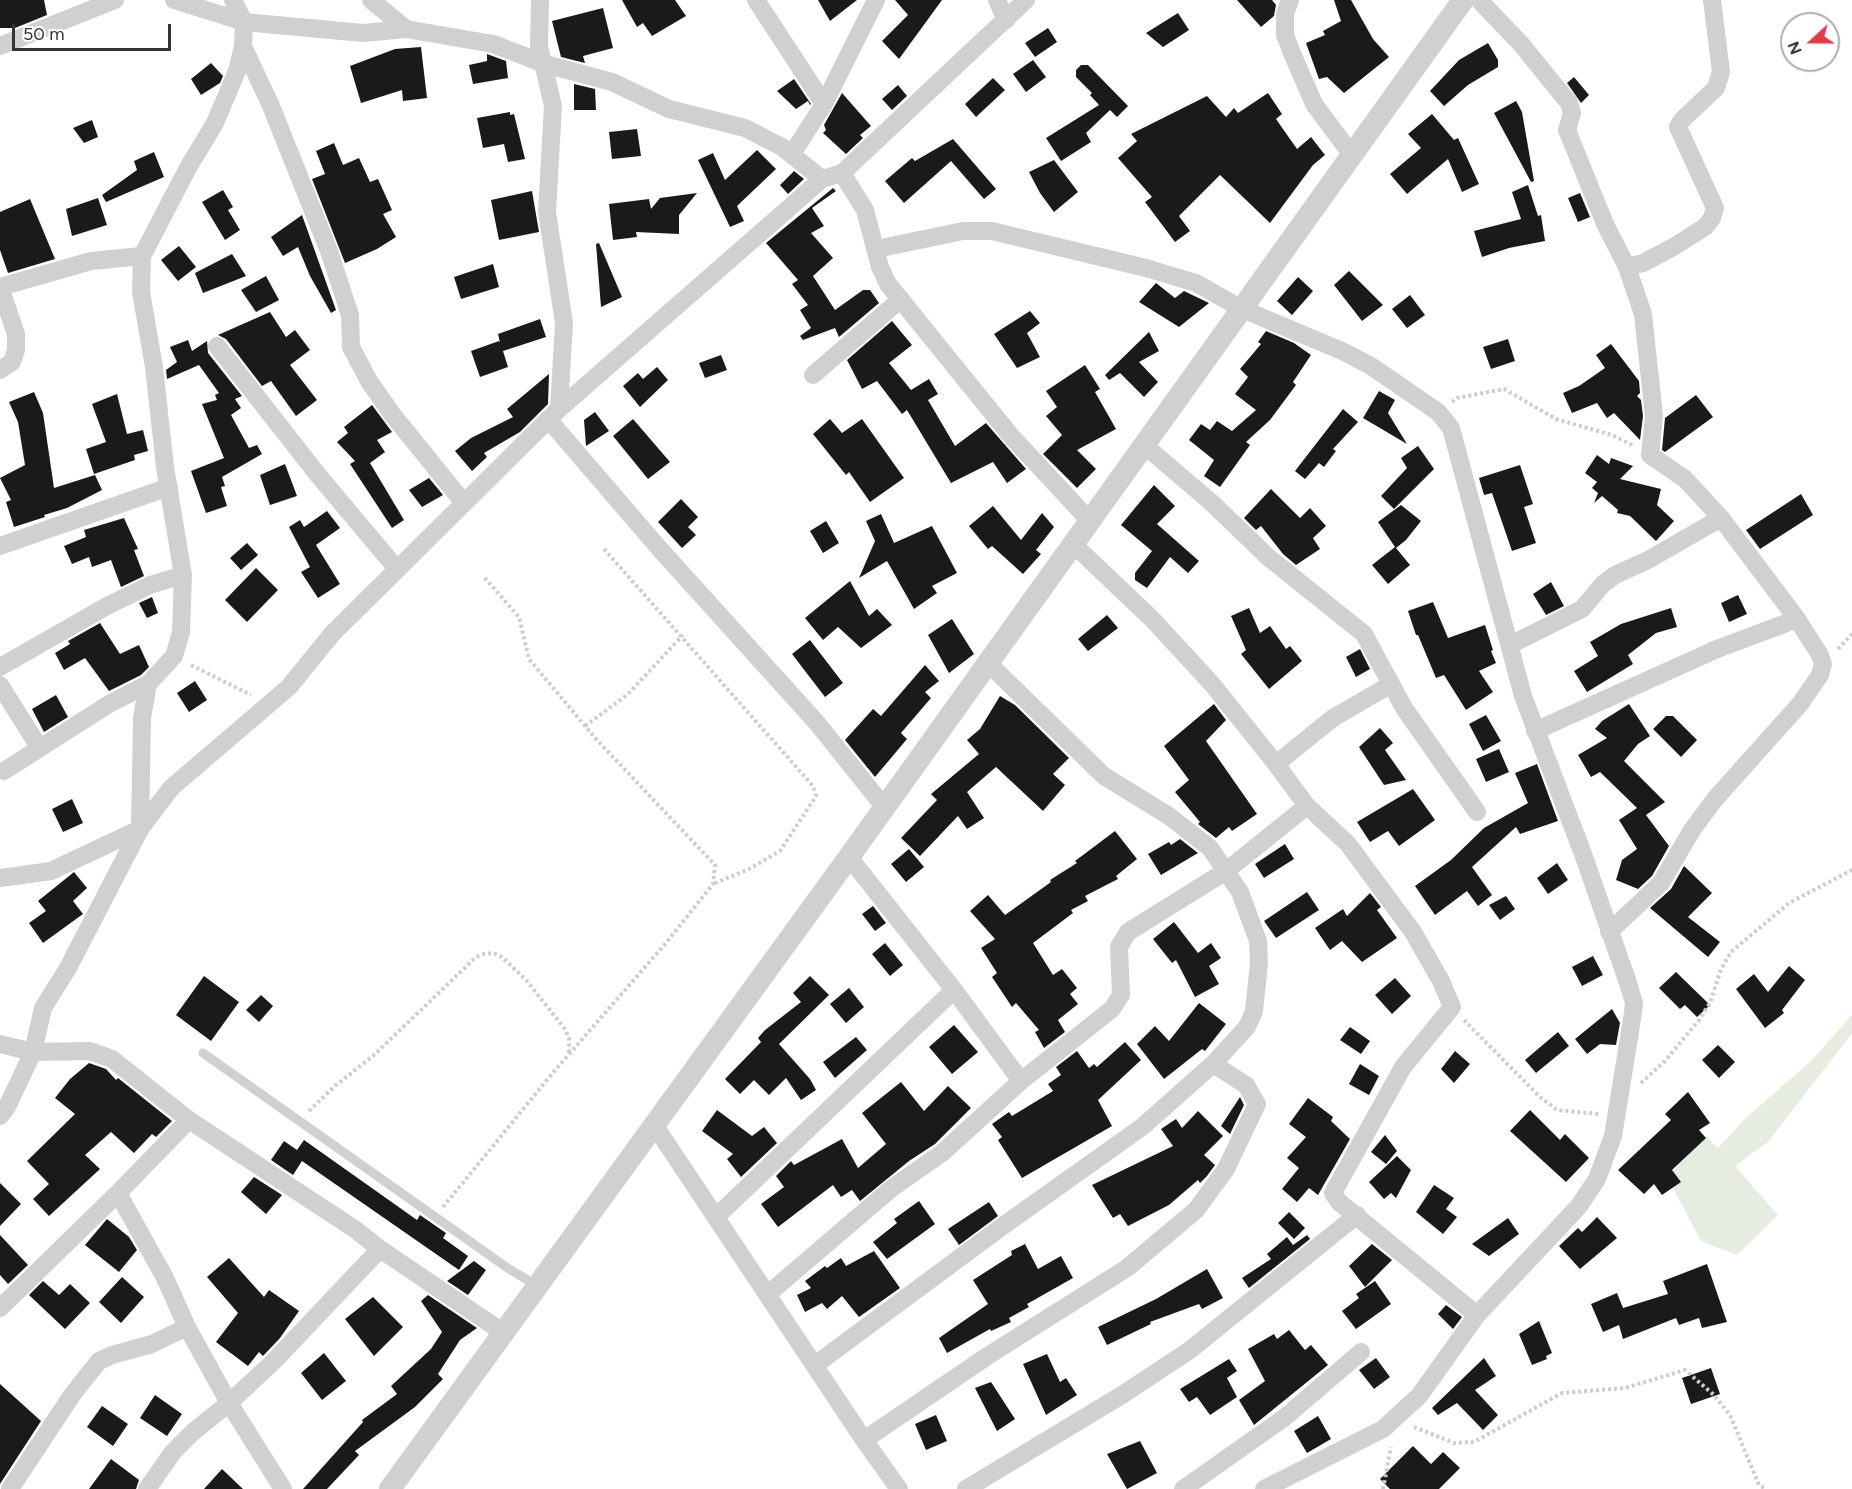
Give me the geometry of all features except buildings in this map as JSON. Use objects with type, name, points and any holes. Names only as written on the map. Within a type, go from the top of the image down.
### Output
[{"type":"street","points":[[0,46],[115,0]]},
{"type":"street","points":[[174,0],[244,22],[363,33],[406,29],[493,44],[545,64],[612,82],[669,110],[745,128],[792,154],[822,179]]},
{"type":"street","points":[[4,771],[109,704],[148,684],[174,656],[181,632],[183,575],[141,292],[142,256],[214,123],[237,71],[243,46],[244,22],[233,0]]},
{"type":"street","points":[[371,0],[406,29]]},
{"type":"street","points":[[540,0],[539,46],[553,106],[547,212],[564,323],[553,414],[658,547],[817,723],[885,808]]},
{"type":"street","points":[[756,0],[824,104]]},
{"type":"street","points":[[792,154],[815,123],[876,0]]},
{"type":"street","points":[[997,0],[1006,20]]},
{"type":"street","points":[[0,1116],[7,1107],[33,1052],[43,1008],[68,968],[140,829],[171,788],[289,687],[332,634],[553,414],[822,179],[842,174],[1026,0]]},
{"type":"street","points":[[1290,0],[1284,14],[1286,35],[1292,53],[1314,104],[1352,154]]},
{"type":"street","points":[[390,1489],[885,808],[1463,0]]},
{"type":"street","points":[[1479,0],[1521,44],[1569,103],[1572,113],[1567,130],[1605,224],[1627,267],[1643,314],[1654,416],[1650,455],[1685,479],[1721,518],[1797,619],[1820,654],[1823,664],[1820,675],[1793,712],[1709,807],[1692,830],[1661,883],[1609,932]]},
{"type":"street","points":[[1627,267],[1643,262],[1675,246],[1705,227],[1712,218],[1715,208],[1678,127],[1682,120],[1716,88],[1722,72],[1712,0]]},
{"type":"street","points":[[243,46],[271,106],[329,251],[350,315],[351,347],[369,381],[392,414],[464,503]]},
{"type":"street","points":[[842,174],[865,210],[884,276],[1011,436],[1090,521]]},
{"type":"street","points":[[876,249],[963,231],[992,231],[1135,265],[1196,283],[1242,309],[1371,366],[1438,412],[1452,428],[1535,731],[1583,854],[1634,1003],[1613,1136],[1597,1179],[1579,1206],[1477,1315],[1419,1396],[1383,1429],[1264,1489]]},
{"type":"street","points":[[0,370],[12,362],[16,350],[16,334],[0,287],[91,261],[142,256]]},
{"type":"street","points":[[813,375],[901,299]]},
{"type":"street","points":[[217,346],[318,475],[398,569]]},
{"type":"street","points":[[1144,445],[1212,503],[1268,557],[1364,634],[1390,685],[1477,813]]},
{"type":"street","points":[[0,546],[169,488]]},
{"type":"street","points":[[1510,645],[1582,609],[1603,584],[1615,575],[1648,560],[1721,518]]},
{"type":"street","points":[[1073,544],[1152,619],[1212,684],[1307,806],[1348,844],[1413,932],[1441,981],[1452,1007],[1403,1066],[1333,1193],[1338,1202],[1357,1215],[1477,1315]]},
{"type":"street","points":[[0,667],[107,606],[150,585],[183,575]]},
{"type":"street","points":[[1535,731],[1717,649],[1797,619]]},
{"type":"street","points":[[815,1365],[1000,1228],[1142,1127],[1213,1064],[1247,1027],[1254,1011],[1259,963],[1258,942],[1251,916],[1240,892],[1210,848],[1168,816],[1125,791],[1097,770],[1042,713],[988,663]]},
{"type":"street","points":[[140,829],[142,718],[148,684]]},
{"type":"street","points":[[0,685],[39,747]]},
{"type":"street","points":[[1276,764],[1332,718],[1390,685]]},
{"type":"street","points":[[768,1294],[892,1188],[942,1153],[1020,1081],[1118,1002],[1121,994],[1119,946],[1122,939],[1140,923],[1226,871],[1307,806]]},
{"type":"street","points":[[0,878],[51,871],[140,829]]},
{"type":"street","points":[[849,857],[954,990],[1020,1081]]},
{"type":"street","points":[[716,1217],[954,990]]},
{"type":"street","points":[[0,1044],[33,1052],[90,1051],[112,1059],[189,1120],[504,1332]]},
{"type":"street","points":[[864,1440],[986,1357],[1127,1268],[1196,1210],[1226,1169],[1257,1104],[1246,1086],[1213,1064]]},
{"type":"street","points":[[0,1308],[189,1120]]},
{"type":"street","points":[[655,1126],[899,1489]]},
{"type":"street","points":[[118,1193],[165,1278],[187,1327],[229,1403],[283,1489]]},
{"type":"street","points":[[966,1489],[1122,1395],[1190,1350],[1357,1215]]},
{"type":"street","points":[[147,1489],[173,1452],[273,1362],[380,1249]]},
{"type":"street","points":[[10,1489],[72,1395],[99,1361],[112,1354],[152,1344],[187,1327]]},
{"type":"street","points":[[1183,1489],[1284,1418],[1361,1352]]},
{"type":"lane","points":[[203,1053],[435,1217],[538,1286]]},
{"type":"path","points":[[1438,412],[1457,398],[1504,389],[1556,419],[1612,435],[1650,455]]},
{"type":"path","points":[[435,1217],[713,884],[749,869],[780,851],[816,796],[813,786],[604,549]]},
{"type":"path","points":[[484,577],[519,617],[529,659],[585,726],[715,865],[713,884]]},
{"type":"path","points":[[585,726],[627,695],[683,636]]},
{"type":"path","points":[[174,656],[269,704]]},
{"type":"path","points":[[299,1121],[336,1085],[373,1056],[476,957],[484,954],[493,953],[502,957],[526,980],[565,1029],[569,1038],[569,1055]]},
{"type":"path","points":[[1383,1489],[1394,1419],[1454,1443],[1474,1442],[1562,1393],[1625,1388],[1684,1370],[1714,1395],[1730,1415],[1760,1485],[1766,1489]]},
{"type":"shaded area","points":[[1852,1015],[1852,1033],[1768,1142],[1735,1166],[1778,1215],[1737,1255],[1701,1241],[1667,1177],[1706,1137],[1718,1148],[1747,1117],[1811,1061]]}]
